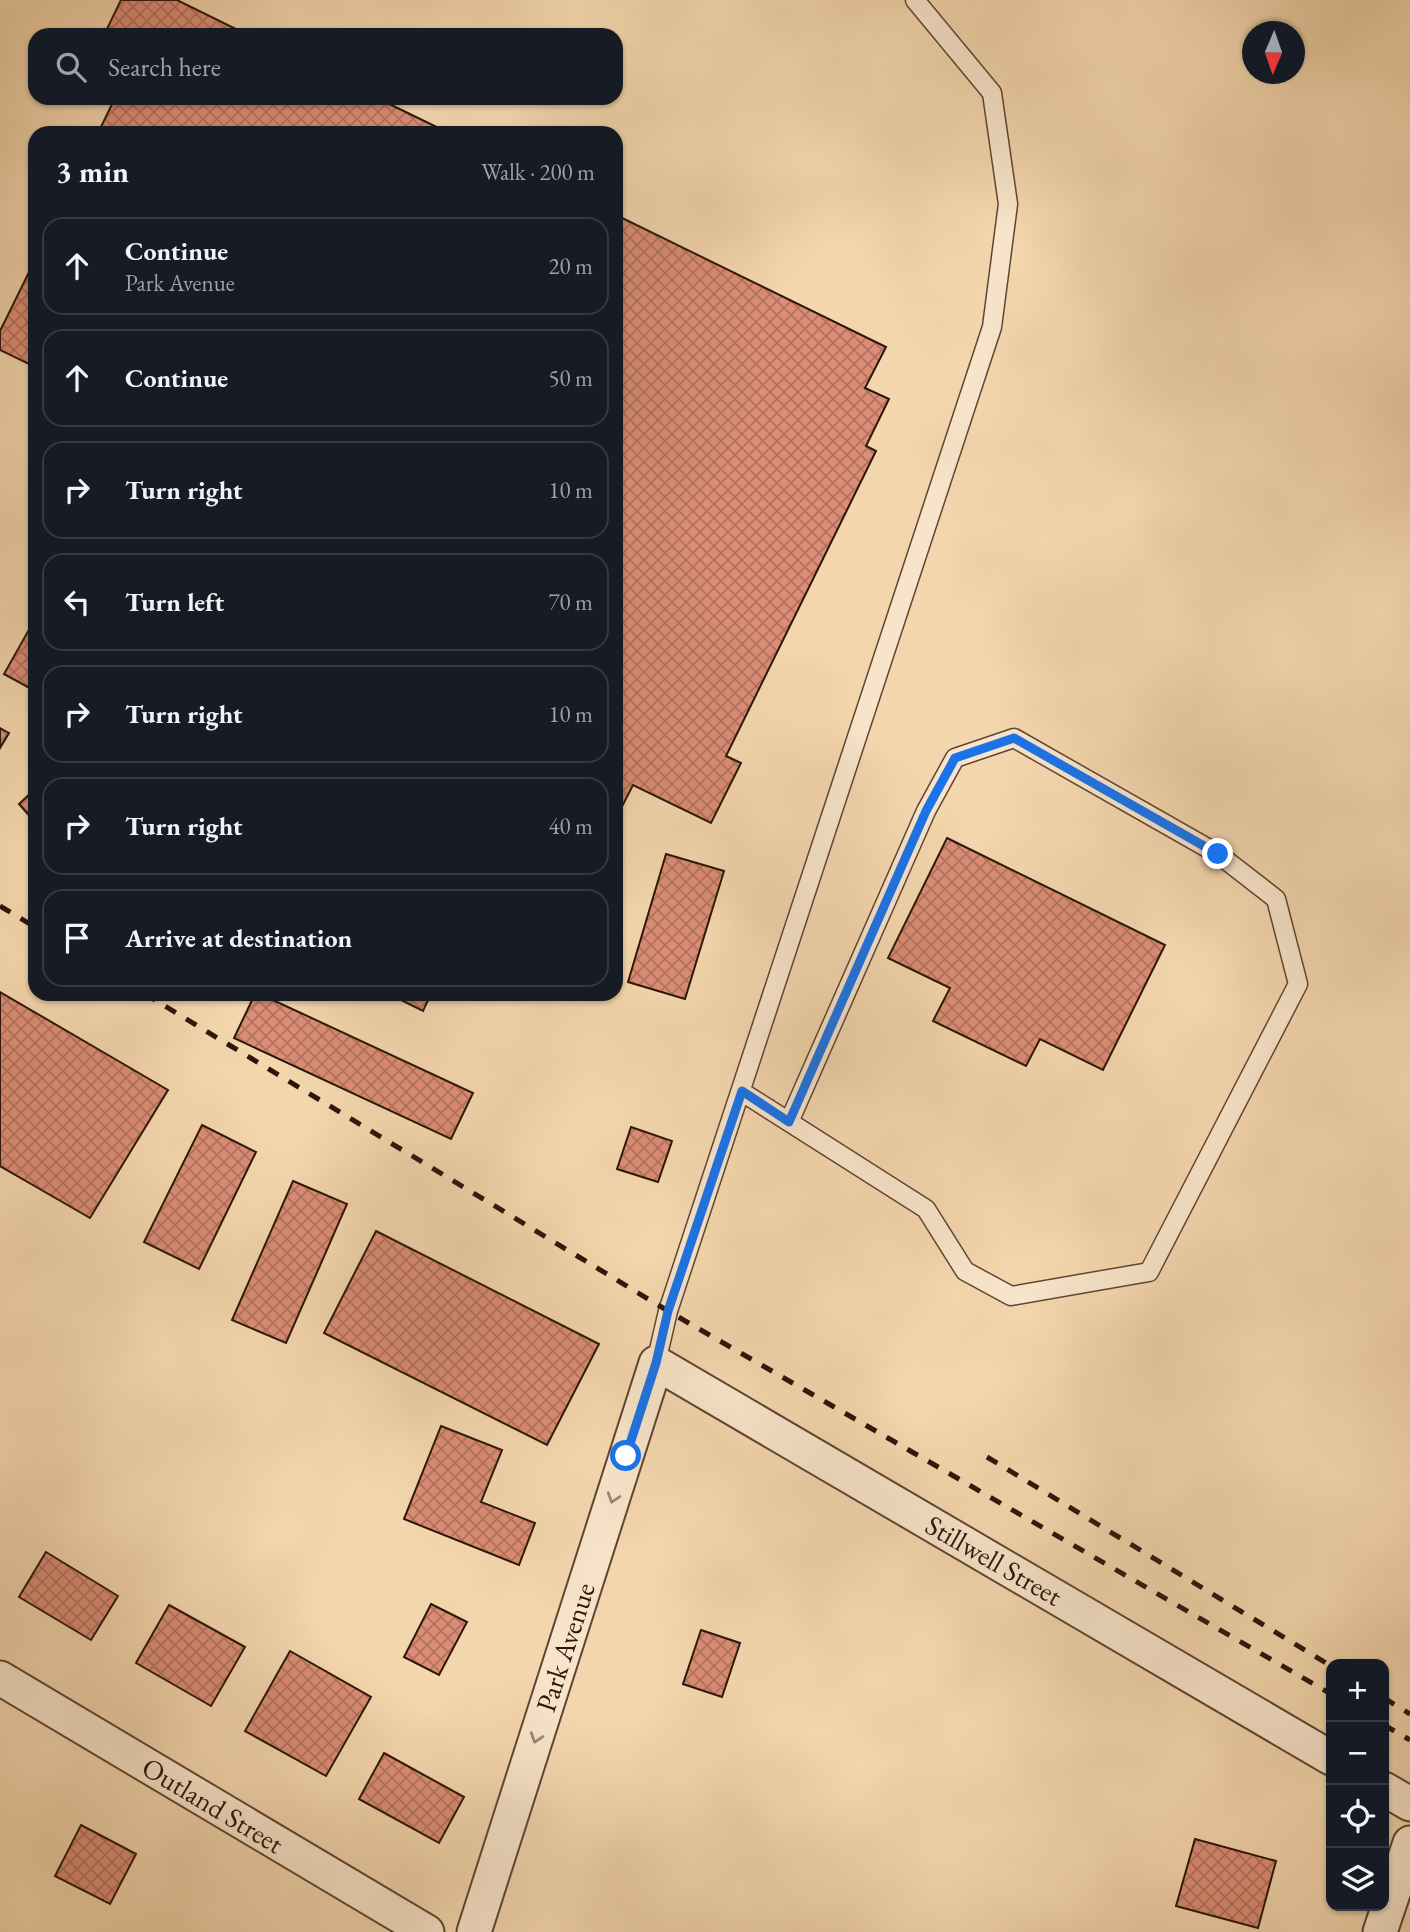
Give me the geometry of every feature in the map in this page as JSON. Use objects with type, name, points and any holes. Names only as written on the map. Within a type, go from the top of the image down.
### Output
[{"type":"street","name":"Stillwell Street","points":[[656,1363],[1326,1755]]},
{"type":"street","name":"Park Avenue","points":[[474,1932],[656,1363]]},
{"type":"street","name":"Outland Street","points":[[0,1678],[427,1932]]},
{"type":"street","points":[[1389,1792],[1410,1804]]},
{"type":"street","points":[[1380,1932],[1410,1843]]},
{"type":"lane","points":[[656,1363],[668,1311],[992,327],[1008,204],[992,93],[915,0]]},
{"type":"lane","points":[[742,1091],[789,1122],[926,1209],[965,1271],[1011,1296],[1149,1272],[1298,984],[1276,899],[1218,854],[1014,738],[955,758],[926,811],[789,1122]]},
{"type":"building","points":[[121,0],[177,0],[234,28],[107,28]]},
{"type":"building","points":[[112,105],[391,105],[435,126],[101,126]]},
{"type":"building","points":[[623,218],[886,347],[865,388],[889,399],[866,446],[876,451],[726,756],[741,763],[711,823],[633,785],[623,804]]},
{"type":"building","points":[[28,274],[28,364],[0,350],[0,331]]},
{"type":"building","points":[[28,631],[28,687],[4,674]]},
{"type":"building","points":[[0,728],[9,733],[0,748]]},
{"type":"building","points":[[28,796],[28,814],[19,804]]},
{"type":"building","points":[[947,838],[1165,945],[1103,1070],[1040,1039],[1026,1066],[933,1021],[950,988],[888,958]]},
{"type":"building","points":[[666,854],[724,871],[685,999],[628,982]]},
{"type":"building","points":[[0,992],[168,1090],[90,1218],[0,1166]]},
{"type":"building","points":[[252,1001],[275,1001],[473,1093],[451,1139],[234,1038]]},
{"type":"building","points":[[403,1001],[428,1001],[423,1011]]},
{"type":"building","points":[[202,1125],[256,1152],[199,1269],[144,1242]]},
{"type":"building","points":[[631,1127],[672,1141],[658,1182],[617,1169]]},
{"type":"building","points":[[293,1181],[347,1204],[286,1343],[232,1320]]},
{"type":"building","points":[[376,1231],[599,1344],[547,1445],[324,1333]]},
{"type":"building","points":[[441,1426],[502,1450],[481,1502],[535,1523],[519,1565],[404,1519]]},
{"type":"building","points":[[46,1552],[118,1596],[91,1640],[19,1597]]},
{"type":"building","points":[[431,1604],[467,1622],[439,1675],[404,1657]]},
{"type":"building","points":[[169,1605],[245,1647],[211,1706],[136,1663]]},
{"type":"building","points":[[701,1630],[740,1643],[722,1697],[683,1684]]},
{"type":"building","points":[[290,1651],[371,1697],[326,1776],[245,1731]]},
{"type":"building","points":[[384,1753],[464,1797],[439,1843],[359,1799]]},
{"type":"building","points":[[81,1825],[136,1854],[110,1904],[55,1876]]},
{"type":"building","points":[[1195,1839],[1276,1861],[1258,1928],[1176,1906]]},
{"type":"railway","points":[[0,906],[28,923]]},
{"type":"railway","points":[[157,1001],[668,1311],[1326,1691]]},
{"type":"railway","points":[[987,1457],[1326,1663]]},
{"type":"railway","points":[[1389,1701],[1410,1714]]},
{"type":"railway","points":[[1389,1728],[1410,1740]]},
{"type":"route","points":[[626,1456],[656,1363],[668,1311],[742,1091],[789,1122],[926,811],[955,758],[1014,738],[1218,854]]}]
